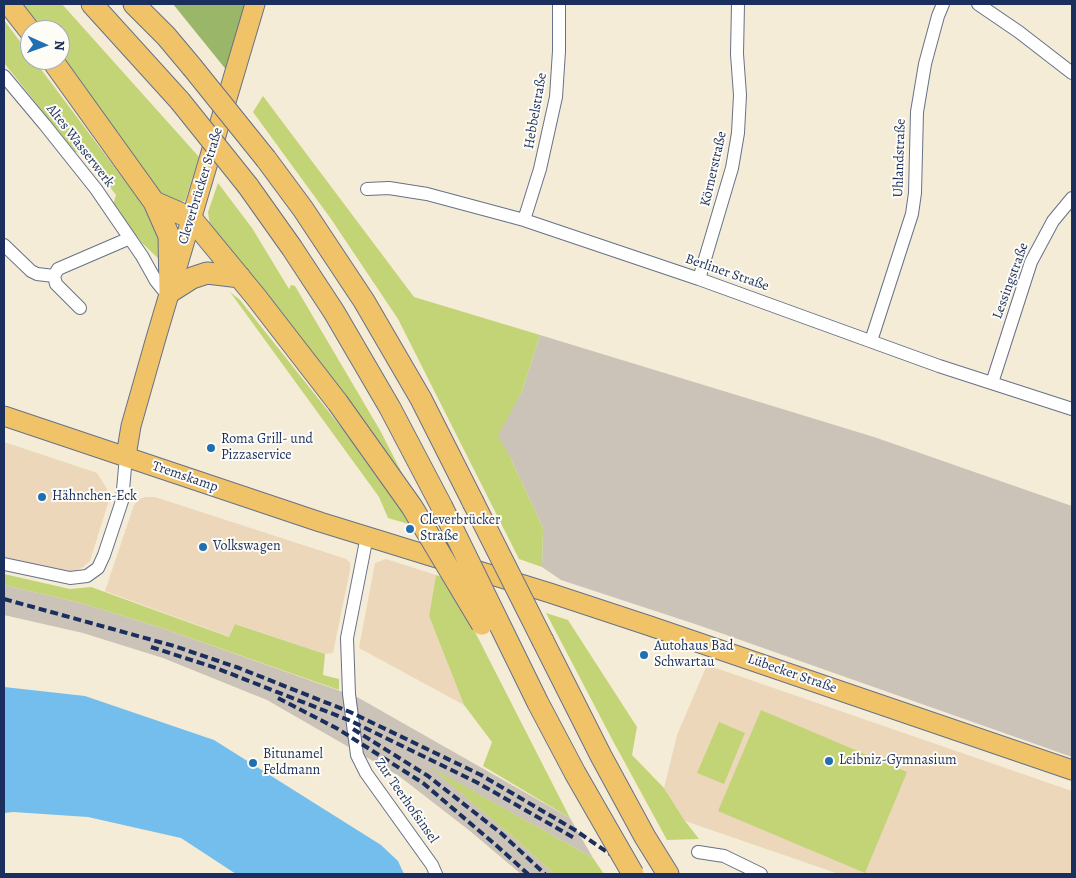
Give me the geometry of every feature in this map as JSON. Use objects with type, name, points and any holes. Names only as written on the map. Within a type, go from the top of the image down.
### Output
[{"type":"highway","points":[[9,4],[21,20]]},
{"type":"highway","points":[[92,4],[180,100],[248,186],[334,312],[390,408],[442,507],[509,646],[575,773],[633,874]]},
{"type":"highway","points":[[134,4],[166,36],[266,159],[303,209],[364,301],[421,399],[601,756],[668,874]]},
{"type":"highway","points":[[146,4],[166,36]]},
{"type":"highway","points":[[59,70],[154,202],[169,236],[169,294]]},
{"type":"highway","points":[[154,202],[191,218],[240,277],[338,403],[412,508],[482,624],[509,646]]},
{"type":"highway","points":[[169,294],[192,278],[207,273],[240,277]]},
{"type":"main road","name":"Cleverbrücker Straße","points":[[126,456],[131,426],[255,4]]},
{"type":"main road","name":"Tremskamp","points":[[4,416],[367,536]]},
{"type":"main road","name":"Lübecker Straße","points":[[367,536],[587,605],[1072,770]]},
{"type":"street","name":"Hebbelstraße","points":[[524,220],[540,169],[556,97],[559,51],[559,4]]},
{"type":"street","name":"Körnerstraße","points":[[699,279],[732,168],[738,133],[740,95],[737,54],[738,4]]},
{"type":"street","name":"Uhlandstraße","points":[[871,341],[912,214],[915,194],[917,112],[925,64],[943,4]]},
{"type":"street","points":[[978,4],[1072,73]]},
{"type":"street","name":"Altes Wasserwerk","points":[[4,76],[45,124],[90,182],[130,238],[156,281],[169,294]]},
{"type":"street","name":"Berliner Straße","points":[[367,189],[389,188],[427,194],[524,220],[699,279],[939,366],[1072,409]]},
{"type":"street","name":"Lessingstraße","points":[[992,383],[1031,262],[1052,221],[1072,198]]},
{"type":"street","points":[[80,308],[56,284],[54,276],[58,269],[130,238]]},
{"type":"street","points":[[4,245],[31,271],[37,274],[54,276]]},
{"type":"street","points":[[4,564],[70,578],[87,576],[98,568],[122,501],[126,456]]},
{"type":"street","name":"Zur Teerhofsinsel","points":[[367,536],[347,638],[349,694],[357,755],[366,773],[427,857],[436,874]]},
{"type":"street","points":[[698,852],[724,856],[761,874]]},
{"type":"shaded area","points":[[540,335],[874,437],[1072,506],[1072,757],[698,625],[561,580],[542,567],[543,528],[511,459],[497,436],[522,391]]},
{"type":"shaded area","points":[[4,442],[97,473],[107,489],[109,500],[90,561],[82,568],[68,574],[4,559]]},
{"type":"shaded area","points":[[155,497],[346,559],[350,563],[350,570],[333,653],[325,654],[236,624],[230,637],[105,591],[134,505],[139,499]]},
{"type":"shaded area","points":[[386,559],[436,575],[429,616],[464,705],[359,648],[375,563]]},
{"type":"shaded area","points":[[4,585],[81,603],[165,629],[357,697],[570,818],[593,858],[433,769],[554,874],[521,874],[470,831],[399,776],[267,700],[163,658],[83,633],[4,615]]},
{"type":"shaded area","name":"Leibniz-Gymnasium","points":[[707,665],[1072,791],[1072,874],[839,874],[685,821],[664,788],[677,735]]},
{"type":"green space","points":[[21,4],[62,4],[199,157],[185,201],[175,203],[161,198],[69,70],[70,20],[33,20]]},
{"type":"green space","points":[[173,4],[245,4],[228,72]]},
{"type":"green space","points":[[4,20],[20,42],[20,70],[42,70],[140,201],[161,236],[164,264],[142,243],[113,205],[116,195],[84,153],[75,152],[4,63]]},
{"type":"green space","points":[[263,96],[414,297],[540,335],[522,391],[498,436],[511,459],[543,528],[542,567],[519,559],[398,319],[331,219],[253,112]]},
{"type":"green space","points":[[218,183],[252,228],[289,289],[291,285],[295,286],[381,432],[406,481],[210,226],[208,212]]},
{"type":"green space","points":[[230,292],[240,300],[394,494],[415,526],[388,518],[379,497]]},
{"type":"green space","points":[[4,574],[70,589],[91,587],[229,637],[235,624],[325,654],[323,675],[339,679],[339,690],[165,629],[81,603],[4,585]]},
{"type":"green space","points":[[436,575],[448,579],[570,818],[483,766],[492,742],[464,705],[429,616]]},
{"type":"green space","points":[[546,613],[568,620],[637,727],[632,755],[664,788],[699,839],[667,840]]},
{"type":"green space","points":[[761,710],[907,772],[865,873],[718,811]]},
{"type":"green space","points":[[719,722],[745,733],[724,784],[697,773]]},
{"type":"green space","points":[[430,767],[593,858],[604,874],[554,874]]},
{"type":"water","points":[[4,687],[85,696],[214,740],[381,845],[398,861],[404,874],[236,874],[181,838],[88,817],[4,813]]},
{"type":"railway","points":[[4,599],[174,646],[239,668],[350,712],[481,775],[575,830],[639,874]]},
{"type":"railway","points":[[151,647],[216,668],[351,721],[478,783],[576,839]]},
{"type":"railway","points":[[278,698],[338,729],[423,783],[528,874]]},
{"type":"railway","points":[[353,729],[428,776],[502,834],[545,874]]},
{"type":"place","name":"Roma Grill- und Pizzaservice","points":[[211,448]]},
{"type":"place","name":"Hähnchen-Eck","points":[[42,497]]},
{"type":"place","name":"Cleverbrücker Straße","points":[[410,529]]},
{"type":"place","name":"Volkswagen","points":[[203,547]]},
{"type":"place","name":"Autohaus Bad Schwartau","points":[[644,655]]},
{"type":"place","name":"Leibniz-Gymnasium","points":[[829,761]]},
{"type":"place","name":"Bitunamel Feldmann","points":[[253,763]]}]
